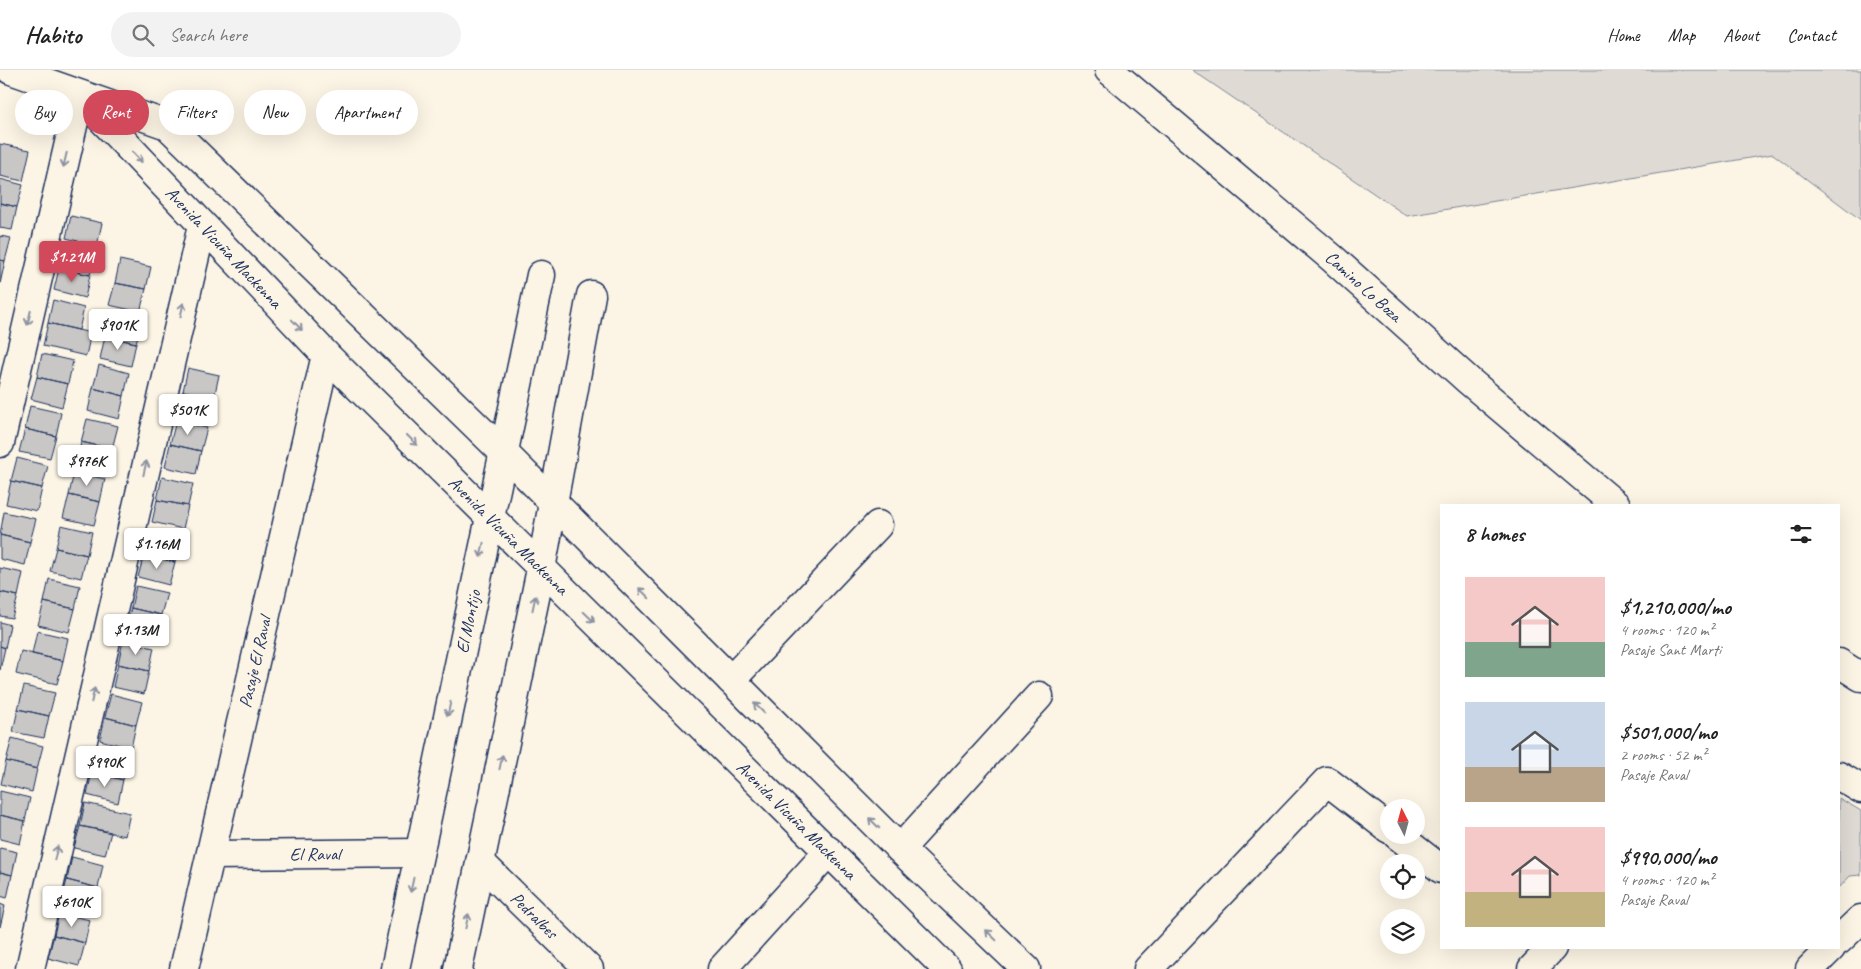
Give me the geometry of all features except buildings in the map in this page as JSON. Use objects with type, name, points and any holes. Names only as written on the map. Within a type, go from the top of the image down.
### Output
[{"type":"street","points":[[11,70],[167,125],[502,451],[900,849],[1026,969]]},
{"type":"street","name":"Camino Lo Boza","points":[[1109,70],[1332,258],[1469,381],[1615,504]]},
{"type":"street","points":[[0,443],[80,95]]},
{"type":"street","name":"Avenida Vicuña Mackenna","points":[[80,95],[326,355],[540,569],[947,969]]},
{"type":"street","points":[[30,969],[202,226]]},
{"type":"street","name":"El Montijo","points":[[395,969],[502,451],[541,275]]},
{"type":"street","points":[[458,969],[540,569],[591,295]]},
{"type":"street","name":"Pasaje El Raval","points":[[184,969],[326,355]]},
{"type":"street","points":[[731,680],[878,525]]},
{"type":"street","points":[[1840,664],[1861,677]]},
{"type":"street","points":[[900,849],[1039,696]]},
{"type":"street","points":[[1840,777],[1861,789]]},
{"type":"street","points":[[1148,969],[1327,781],[1380,822]]},
{"type":"street","points":[[1409,844],[1440,868]]},
{"type":"street","points":[[722,969],[829,852]]},
{"type":"street","name":"El Raval","points":[[211,855],[419,853]]},
{"type":"street","name":"Pedralbes","points":[[480,862],[589,969]]},
{"type":"street","points":[[1840,939],[1861,919]]},
{"type":"street","points":[[1532,969],[1551,949]]},
{"type":"street","points":[[1810,969],[1830,949]]},
{"type":"shaded area","points":[[1192,70],[1861,70],[1861,220],[1773,154],[1407,216]]},
{"type":"shaded area","points":[[1840,799],[1861,811],[1861,875],[1850,876],[1840,887]]}]
